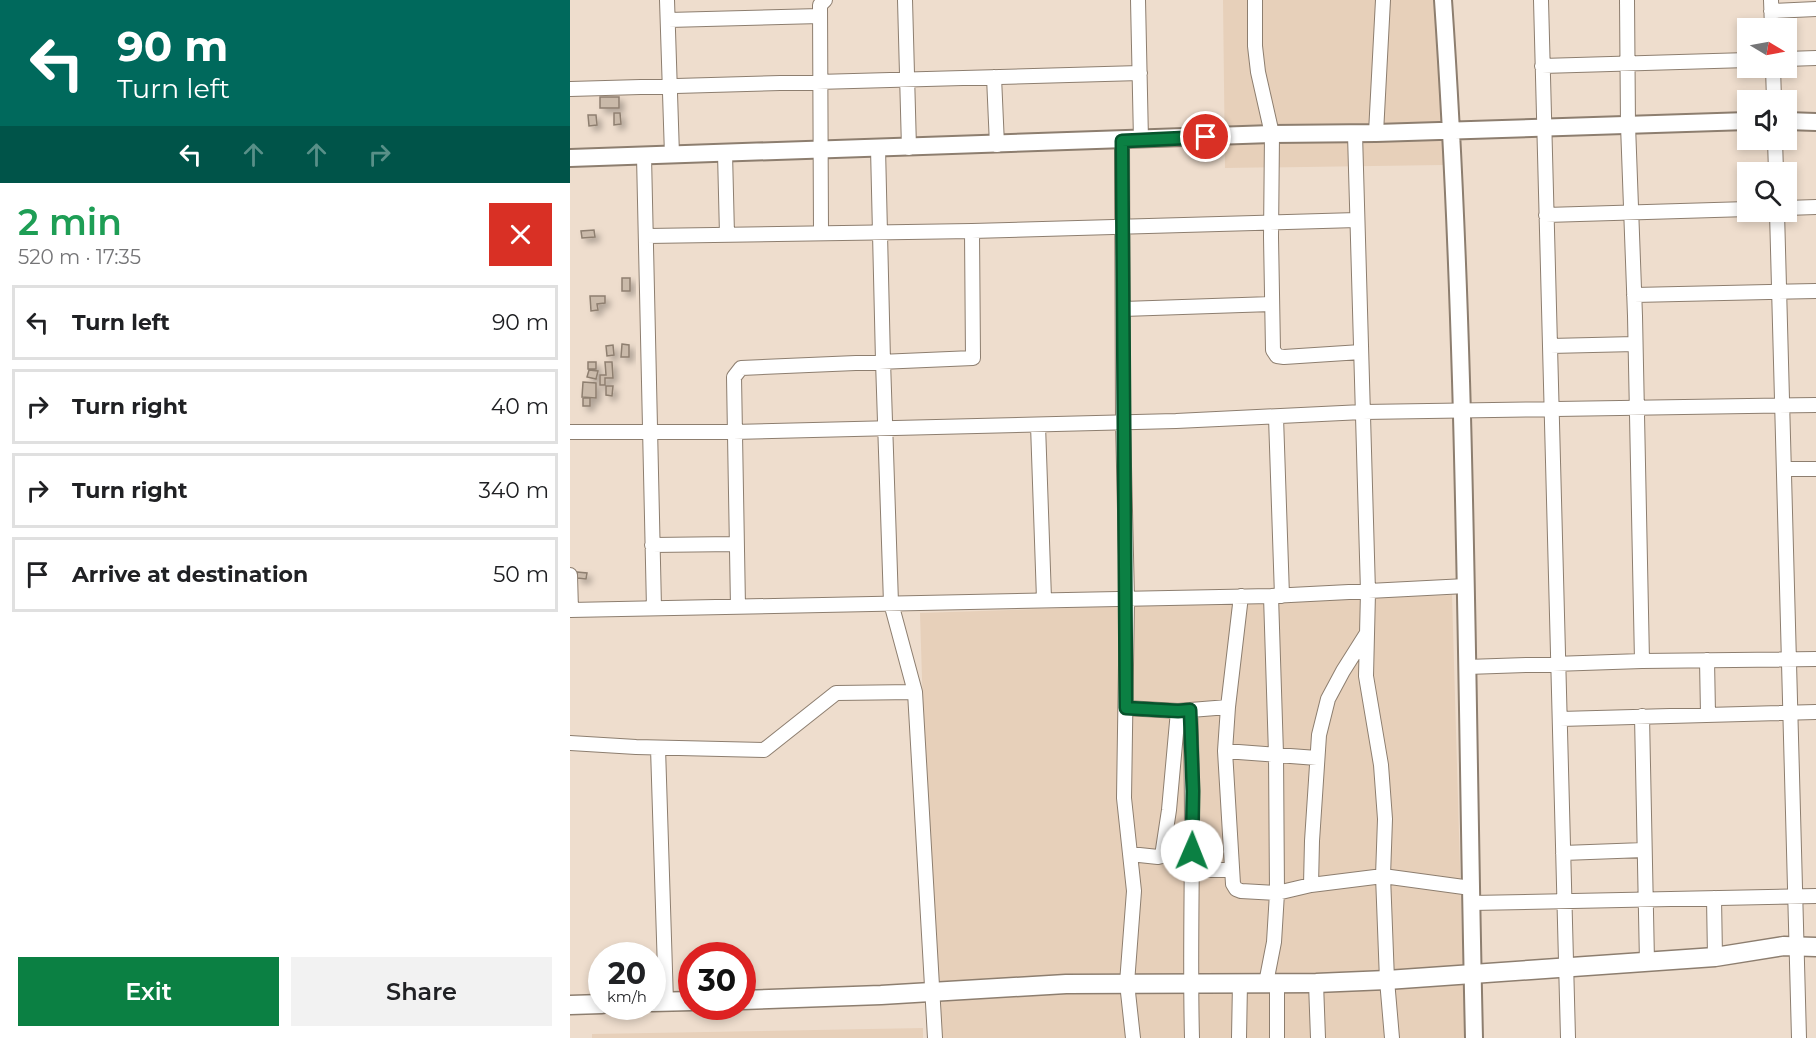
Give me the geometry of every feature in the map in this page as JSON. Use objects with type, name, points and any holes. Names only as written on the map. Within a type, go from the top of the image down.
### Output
[{"type":"main road","points":[[756,999],[1066,984],[1316,983],[1387,980],[1715,957],[1777,947],[1816,947]]},
{"type":"main road","points":[[570,1005],[588,1004]]},
{"type":"street","points":[[668,0],[672,155]]},
{"type":"street","points":[[821,232],[820,5],[825,0]]},
{"type":"street","points":[[905,0],[909,147]]},
{"type":"street","points":[[1138,0],[1141,140]]},
{"type":"street","points":[[1255,0],[1255,46],[1258,72],[1272,134],[1273,350],[1276,356],[1361,352]]},
{"type":"street","points":[[1376,133],[1383,0]]},
{"type":"street","points":[[1443,0],[1452,131],[1461,410],[1474,1038]]},
{"type":"street","points":[[1541,0],[1568,1038]]},
{"type":"street","points":[[1627,0],[1628,125],[1642,661]]},
{"type":"street","points":[[1771,5],[1816,9]]},
{"type":"street","points":[[668,20],[820,16]]},
{"type":"street","points":[[1797,59],[1816,58]]},
{"type":"street","points":[[1542,66],[1737,60]]},
{"type":"street","points":[[570,89],[1140,73]]},
{"type":"street","points":[[994,77],[997,145]]},
{"type":"street","points":[[570,158],[1122,141],[1272,134],[1355,134],[1737,121]]},
{"type":"street","points":[[1797,121],[1816,122]]},
{"type":"street","points":[[1355,134],[1368,592],[1367,682],[1382,765],[1385,819],[1383,876],[1392,1038]]},
{"type":"street","points":[[1122,141],[1123,422],[1127,599],[1124,798],[1134,891],[1128,983],[1133,1038]]},
{"type":"street","points":[[878,148],[891,603],[915,692],[935,1038]]},
{"type":"street","points":[[725,153],[728,235]]},
{"type":"street","points":[[644,156],[654,608]]},
{"type":"street","points":[[1797,208],[1816,207]]},
{"type":"street","points":[[1546,215],[1737,209]]},
{"type":"street","points":[[647,236],[972,231],[1357,220]]},
{"type":"street","points":[[1777,222],[1799,1038]]},
{"type":"street","points":[[738,607],[733,432],[734,376],[741,368],[973,358],[972,231]]},
{"type":"street","points":[[1634,295],[1816,291]]},
{"type":"street","points":[[1123,309],[1272,304]]},
{"type":"street","points":[[1550,346],[1635,344]]},
{"type":"street","points":[[570,432],[733,432],[1123,422],[1363,412],[1816,405]]},
{"type":"street","points":[[1276,417],[1277,893],[1271,983],[1277,1038]]},
{"type":"street","points":[[1038,424],[1044,599]]},
{"type":"street","points":[[1784,469],[1816,469]]},
{"type":"street","points":[[652,545],[736,544]]},
{"type":"street","points":[[570,575],[570,610],[1276,596],[1466,586]]},
{"type":"street","points":[[1241,596],[1225,751],[1233,884],[1236,889],[1277,893],[1311,885],[1383,876],[1471,896],[1564,902],[1816,896]]},
{"type":"street","points":[[1311,885],[1319,735],[1328,699],[1367,633]]},
{"type":"street","points":[[1467,667],[1642,661],[1816,659]]},
{"type":"street","points":[[1707,660],[1708,714]]},
{"type":"street","points":[[570,743],[658,748],[764,750],[836,693],[915,692]]},
{"type":"street","points":[[1126,708],[1184,711],[1228,707]]},
{"type":"street","points":[[1130,854],[1161,856],[1184,711]]},
{"type":"street","points":[[1184,711],[1193,791],[1190,984],[1192,1038]]},
{"type":"street","points":[[1560,719],[1816,712]]},
{"type":"street","points":[[1642,716],[1647,962]]},
{"type":"street","points":[[658,748],[659,942]]},
{"type":"street","points":[[1225,751],[1317,758]]},
{"type":"street","points":[[1563,853],[1644,850]]},
{"type":"street","points":[[1191,870],[1232,870]]},
{"type":"street","points":[[1714,898],[1715,957]]},
{"type":"street","points":[[1239,1038],[1240,983]]},
{"type":"street","points":[[1316,983],[1318,1038]]},
{"type":"shaded area","points":[[1223,0],[1441,0],[1443,165],[1225,168]]},
{"type":"shaded area","points":[[1452,595],[1465,1038],[933,1038],[920,613]]},
{"type":"shaded area","points":[[923,1028],[923,1038],[592,1038],[592,1034]]},
{"type":"building","points":[[600,97],[619,97],[619,108],[600,108]]},
{"type":"building","points":[[614,113],[620,113],[621,124],[614,125]]},
{"type":"building","points":[[588,115],[596,115],[597,125],[589,126]]},
{"type":"building","points":[[594,230],[595,237],[582,238],[581,231]]},
{"type":"building","points":[[622,278],[630,278],[630,291],[622,291]]},
{"type":"building","points":[[590,296],[605,296],[605,303],[597,304],[598,310],[591,311]]},
{"type":"building","points":[[622,344],[629,345],[629,357],[621,357]]},
{"type":"building","points":[[613,345],[614,355],[607,356],[606,346]]},
{"type":"building","points":[[588,362],[596,362],[596,369],[588,369]]},
{"type":"building","points":[[605,362],[612,362],[613,378],[605,378],[605,385],[600,385],[600,375],[606,375]]},
{"type":"building","points":[[589,370],[598,371],[596,379],[587,377]]},
{"type":"building","points":[[583,382],[596,383],[596,398],[582,397]]},
{"type":"building","points":[[606,386],[613,386],[612,396],[606,395]]},
{"type":"building","points":[[583,398],[590,398],[590,406],[583,406]]},
{"type":"building","points":[[577,572],[587,573],[586,579],[577,578]]},
{"type":"route","points":[[1192,851],[1193,791],[1190,710],[1126,708],[1122,141],[1206,137]]}]
